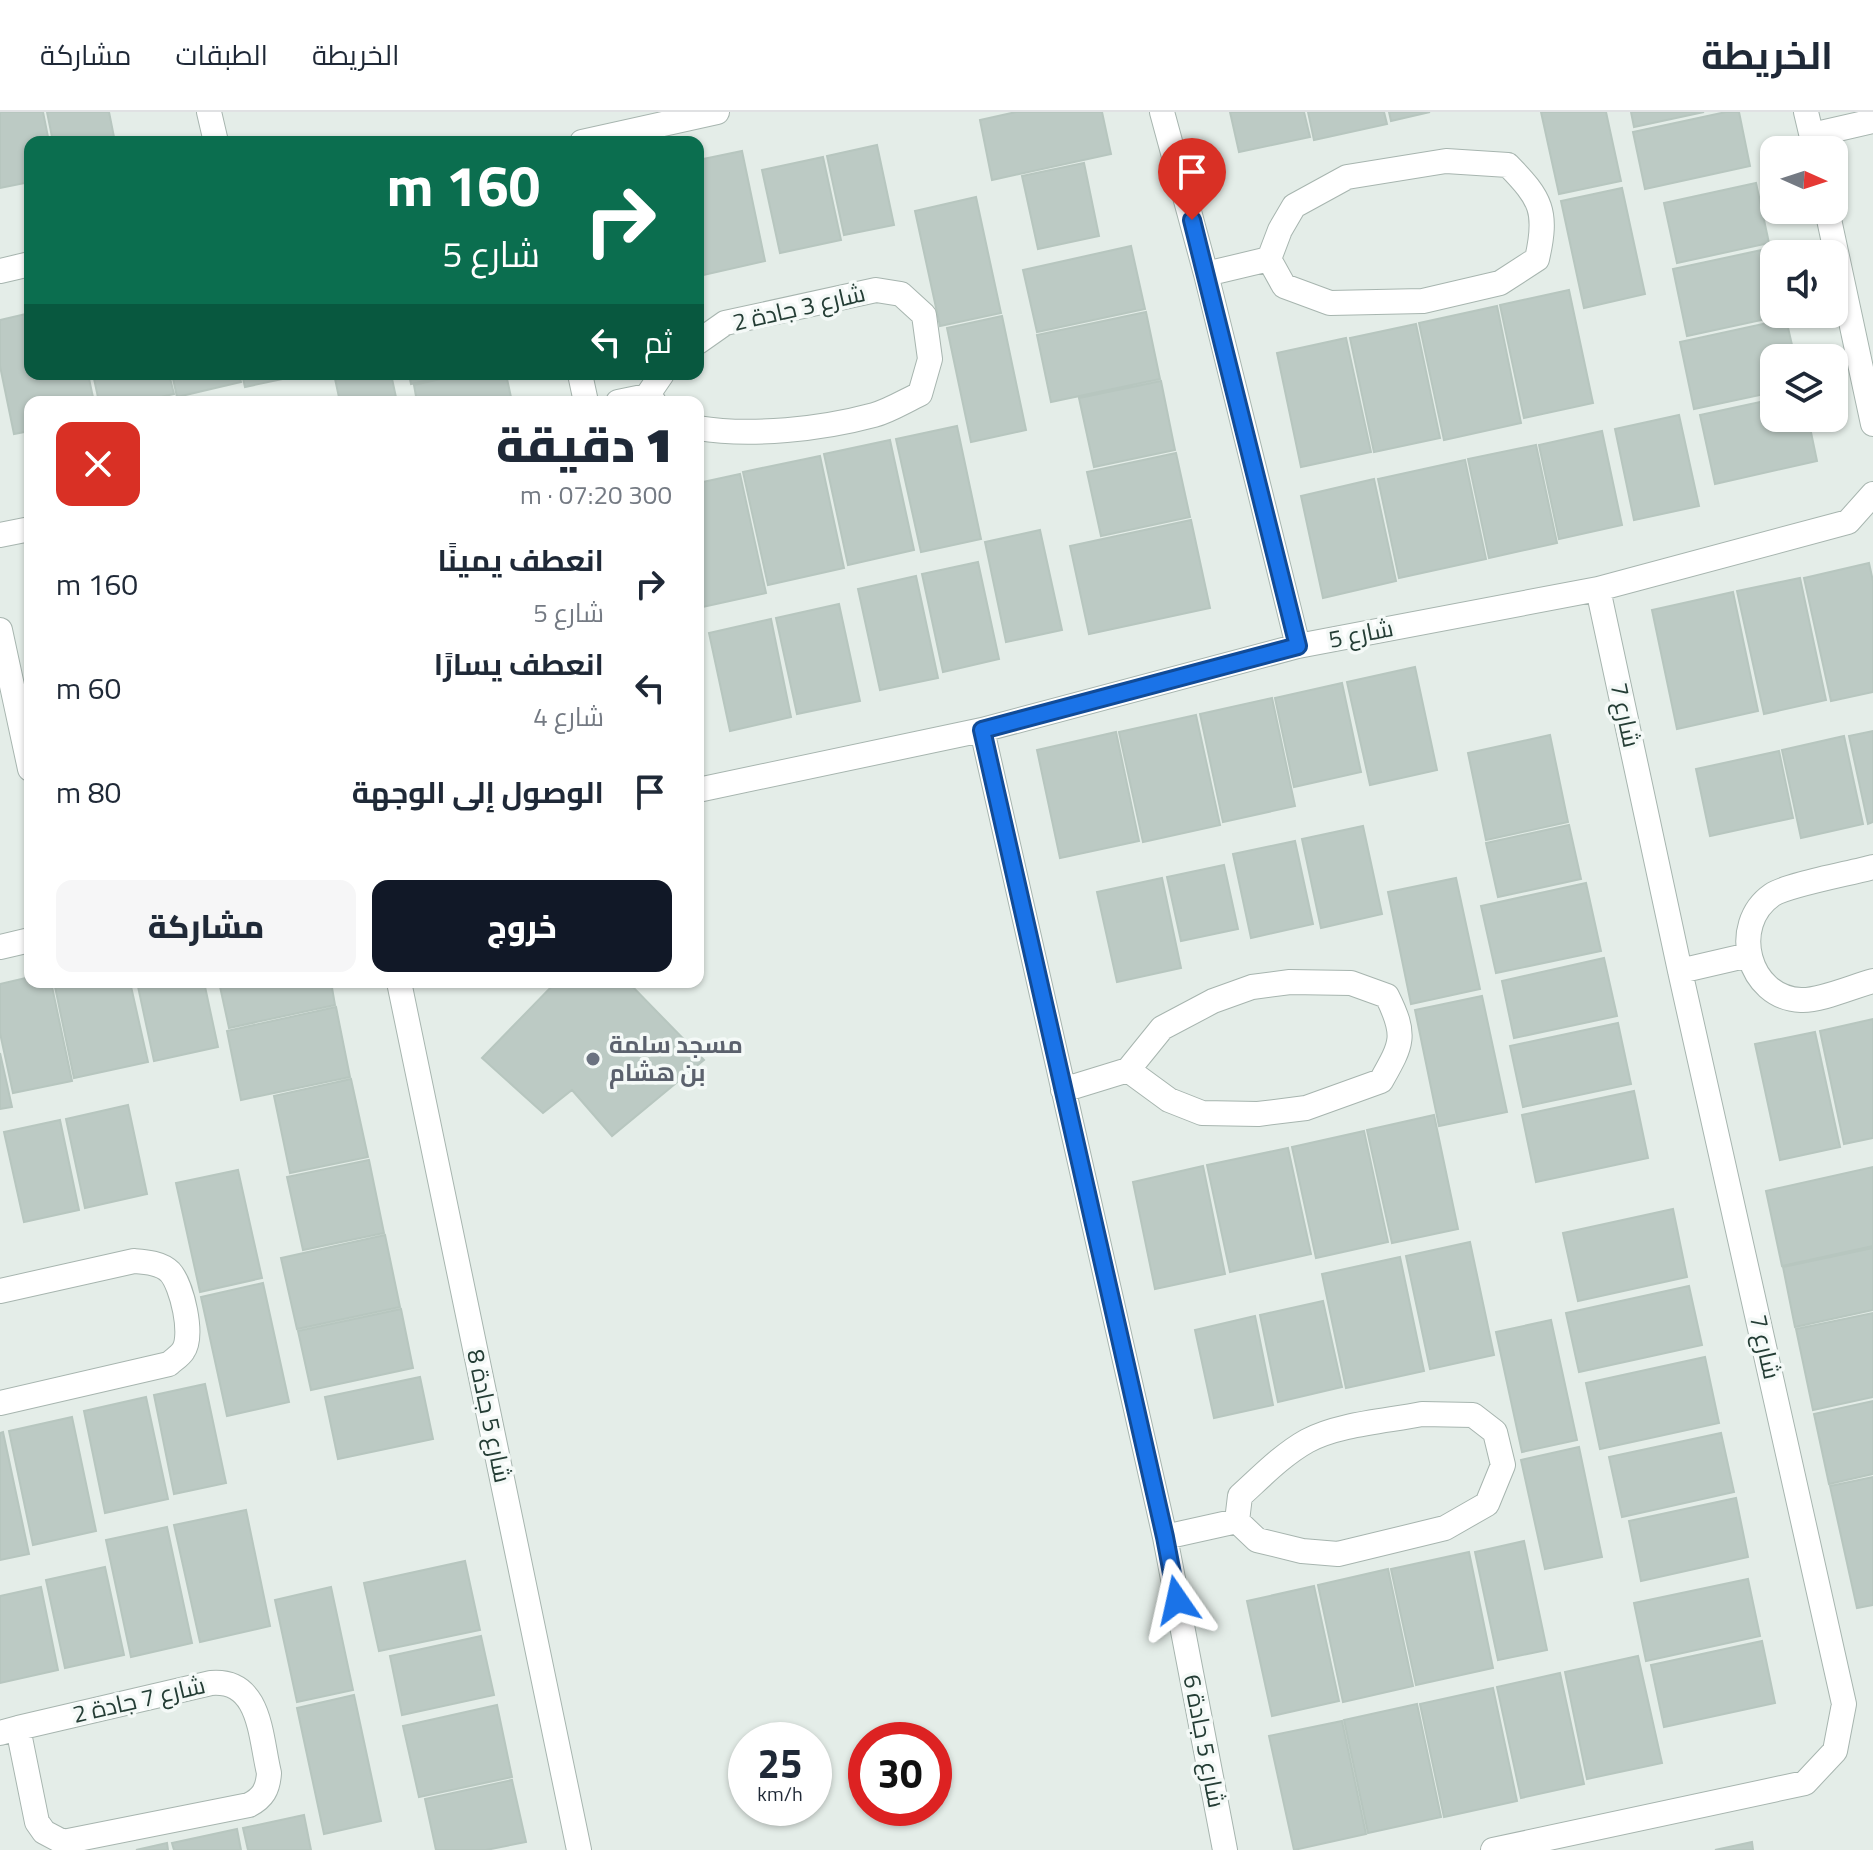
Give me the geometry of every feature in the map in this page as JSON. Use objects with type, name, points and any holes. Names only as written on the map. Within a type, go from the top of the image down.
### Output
[{"type":"street","points":[[209,112],[215,136]]},
{"type":"street","points":[[609,136],[717,112]]},
{"type":"street","points":[[1162,112],[1206,274],[1298,646]]},
{"type":"street","points":[[1811,132],[1873,121]]},
{"type":"street","points":[[1446,161],[1508,165],[1534,192],[1544,228],[1537,259],[1500,283],[1423,301],[1330,303],[1284,286],[1269,259],[1280,230],[1294,206],[1347,177],[1446,161]]},
{"type":"street","points":[[1830,224],[1873,424]]},
{"type":"street","points":[[1206,274],[1269,259]]},
{"type":"street","points":[[0,271],[24,265]]},
{"type":"street","name":"شارع 3 جادة 2","points":[[704,338],[725,323],[876,290],[901,294],[924,315],[930,359],[920,394],[875,415],[786,429],[726,433],[704,429]]},
{"type":"street","name":"شارع 5","points":[[704,789],[982,730],[1298,646],[1598,589],[1848,522],[1873,494]]},
{"type":"street","points":[[0,535],[24,530]]},
{"type":"street","name":"شارع 7","points":[[1493,1850],[1805,1783],[1835,1751],[1844,1704],[1598,589]]},
{"type":"street","points":[[0,630],[24,741]]},
{"type":"street","name":"شارع 5 جادة 6","points":[[982,730],[1165,1537],[1225,1850]]},
{"type":"street","points":[[1873,867],[1775,893],[1761,904],[1752,919],[1747,937],[1755,972],[1764,983],[1789,998],[1804,1000],[1873,981]]},
{"type":"street","points":[[0,947],[24,941]]},
{"type":"street","points":[[1680,971],[1749,955]]},
{"type":"street","points":[[1063,1090],[1128,1070],[1162,1028],[1213,1001],[1252,987],[1290,982],[1351,983],[1387,996],[1398,1020],[1400,1048],[1381,1081],[1306,1108],[1258,1114],[1202,1113],[1169,1100],[1128,1070]]},
{"type":"street","name":"شارع 5 جادة 8","points":[[400,988],[579,1850]]},
{"type":"street","points":[[0,1291],[134,1261],[151,1263],[169,1271],[179,1286],[189,1333],[184,1351],[169,1364],[0,1403]]},
{"type":"street","points":[[1422,1414],[1473,1415],[1495,1432],[1503,1465],[1487,1504],[1445,1528],[1338,1554],[1302,1551],[1257,1540],[1237,1521],[1240,1496],[1308,1440],[1349,1427],[1422,1414]]},
{"type":"street","points":[[1165,1537],[1237,1521]]},
{"type":"street","name":"شارع 7 جادة 2","points":[[223,1682],[235,1685],[251,1700],[269,1773],[268,1784],[258,1801],[249,1805],[63,1842],[44,1832],[37,1822],[9,1730],[223,1682]]},
{"type":"building","points":[[0,112],[43,112],[48,136],[24,136],[24,183],[0,188]]},
{"type":"building","points":[[47,112],[109,112],[114,136],[52,136]]},
{"type":"building","points":[[1016,112],[1102,112],[1111,154],[992,180],[980,120]]},
{"type":"building","points":[[1230,112],[1304,112],[1310,137],[1239,152]]},
{"type":"building","points":[[1308,112],[1384,112],[1387,124],[1314,140]]},
{"type":"building","points":[[1389,112],[1430,112],[1391,121]]},
{"type":"building","points":[[1541,112],[1606,112],[1621,181],[1559,194]]},
{"type":"building","points":[[1631,112],[1704,112],[1634,127]]},
{"type":"building","points":[[1726,112],[1739,112],[1750,166],[1645,189],[1633,132]]},
{"type":"building","points":[[877,145],[894,225],[844,235],[827,156]]},
{"type":"building","points":[[742,151],[765,261],[704,275],[704,159]]},
{"type":"building","points":[[823,157],[841,240],[780,253],[762,170]]},
{"type":"building","points":[[1084,163],[1099,236],[1038,249],[1022,176]]},
{"type":"building","points":[[1756,183],[1760,224],[1765,224],[1768,240],[1760,240],[1760,245],[1677,263],[1664,203]]},
{"type":"building","points":[[1622,188],[1645,294],[1584,308],[1561,201]]},
{"type":"building","points":[[976,197],[1001,313],[940,326],[915,211]]},
{"type":"building","points":[[1131,246],[1145,309],[1037,332],[1023,270]]},
{"type":"building","points":[[1760,250],[1760,320],[1687,336],[1673,269]]},
{"type":"building","points":[[1569,290],[1593,403],[1524,418],[1500,305]]},
{"type":"building","points":[[1497,306],[1521,423],[1444,440],[1419,323]]},
{"type":"building","points":[[1146,312],[1160,379],[1051,402],[1037,335]]},
{"type":"building","points":[[24,314],[24,380],[89,380],[93,396],[24,396],[24,432],[14,434],[0,366],[0,320]]},
{"type":"building","points":[[1002,316],[1026,430],[971,442],[947,328]]},
{"type":"building","points":[[1416,324],[1440,438],[1374,452],[1350,338]]},
{"type":"building","points":[[1760,325],[1760,328],[1788,328],[1792,344],[1760,344],[1760,395],[1694,409],[1680,342]]},
{"type":"building","points":[[1346,338],[1371,452],[1301,467],[1277,353]]},
{"type":"building","points":[[94,380],[170,380],[174,394],[165,396],[98,396]]},
{"type":"building","points":[[173,380],[241,382],[181,396],[177,396]]},
{"type":"building","points":[[243,380],[278,380],[245,387]]},
{"type":"building","points":[[335,380],[392,380],[396,396],[339,396]]},
{"type":"building","points":[[436,380],[507,380],[511,396],[416,396],[414,385]]},
{"type":"building","points":[[1161,381],[1175,450],[1094,467],[1079,398]]},
{"type":"building","points":[[1760,402],[1760,432],[1811,432],[1817,461],[1715,484],[1700,415]]},
{"type":"building","points":[[1679,415],[1699,506],[1634,520],[1615,429]]},
{"type":"building","points":[[957,426],[981,539],[921,552],[896,439]]},
{"type":"building","points":[[1602,431],[1622,525],[1559,539],[1539,445]]},
{"type":"building","points":[[890,440],[914,550],[848,565],[824,454]]},
{"type":"building","points":[[1536,445],[1557,543],[1489,558],[1468,459]]},
{"type":"building","points":[[1176,453],[1190,517],[1101,536],[1087,472]]},
{"type":"building","points":[[820,456],[844,568],[768,585],[743,472]]},
{"type":"building","points":[[1465,460],[1486,559],[1399,578],[1378,479]]},
{"type":"building","points":[[740,474],[766,593],[704,607],[704,482]]},
{"type":"building","points":[[1374,479],[1396,581],[1323,598],[1301,496]]},
{"type":"building","points":[[1191,520],[1210,608],[1089,634],[1070,546]]},
{"type":"building","points":[[1040,530],[1062,630],[1006,642],[985,542]]},
{"type":"building","points":[[978,562],[999,659],[943,672],[922,574]]},
{"type":"building","points":[[1869,563],[1873,581],[1873,692],[1831,701],[1804,578]]},
{"type":"building","points":[[916,576],[938,678],[880,690],[858,589]]},
{"type":"building","points":[[1800,578],[1826,700],[1764,714],[1737,591]]},
{"type":"building","points":[[1733,592],[1758,711],[1677,729],[1652,610]]},
{"type":"building","points":[[839,604],[860,701],[797,714],[776,618]]},
{"type":"building","points":[[771,619],[791,717],[730,731],[709,633]]},
{"type":"building","points":[[1415,667],[1437,770],[1370,785],[1347,682]]},
{"type":"building","points":[[1342,683],[1361,772],[1294,787],[1275,698]]},
{"type":"building","points":[[1272,698],[1295,806],[1223,822],[1200,714]]},
{"type":"building","points":[[1196,715],[1220,825],[1143,842],[1119,732]]},
{"type":"building","points":[[1873,731],[1873,822],[1868,824],[1849,736]]},
{"type":"building","points":[[1116,732],[1139,841],[1060,858],[1037,750]]},
{"type":"building","points":[[1550,735],[1568,822],[1486,840],[1468,753]]},
{"type":"building","points":[[1844,736],[1863,824],[1801,838],[1782,750]]},
{"type":"building","points":[[1779,751],[1793,818],[1710,836],[1696,769]]},
{"type":"building","points":[[1569,825],[1581,879],[1498,897],[1486,843]]},
{"type":"building","points":[[1363,826],[1382,914],[1321,928],[1302,839]]},
{"type":"building","points":[[1295,841],[1313,924],[1251,938],[1233,854]]},
{"type":"building","points":[[1224,865],[1238,929],[1181,941],[1167,877]]},
{"type":"building","points":[[1162,878],[1181,968],[1117,982],[1097,892]]},
{"type":"building","points":[[1456,878],[1480,989],[1411,1004],[1388,892]]},
{"type":"building","points":[[1586,883],[1601,951],[1496,973],[1481,906]]},
{"type":"building","points":[[1604,958],[1617,1016],[1514,1038],[1502,981]]},
{"type":"building","points":[[24,978],[24,988],[52,988],[72,1081],[13,1093],[0,1033],[0,984]]},
{"type":"building","points":[[55,988],[131,988],[148,1062],[74,1078]]},
{"type":"building","points":[[138,988],[205,988],[218,1047],[154,1061]]},
{"type":"building","points":[[220,988],[332,988],[335,1005],[229,1028]]},
{"type":"building","name":"مسجد سلمة بن هشام","points":[[550,988],[634,988],[704,1060],[612,1136],[572,1090],[543,1113],[482,1058]]},
{"type":"building","points":[[1482,996],[1507,1112],[1439,1126],[1415,1010]]},
{"type":"building","points":[[336,1007],[350,1077],[241,1100],[227,1031]]},
{"type":"building","points":[[1873,1019],[1873,1138],[1844,1144],[1820,1031]]},
{"type":"building","points":[[1618,1023],[1631,1084],[1523,1107],[1510,1046]]},
{"type":"building","points":[[1815,1032],[1840,1147],[1780,1160],[1755,1044]]},
{"type":"building","points":[[0,1053],[12,1107],[0,1109]]},
{"type":"building","points":[[351,1079],[368,1157],[290,1173],[274,1096]]},
{"type":"building","points":[[1634,1091],[1648,1158],[1536,1182],[1522,1115]]},
{"type":"building","points":[[128,1105],[147,1194],[85,1208],[66,1119]]},
{"type":"building","points":[[1434,1115],[1458,1229],[1392,1243],[1367,1130]]},
{"type":"building","points":[[60,1120],[79,1210],[24,1222],[4,1132]]},
{"type":"building","points":[[1364,1131],[1388,1242],[1316,1258],[1292,1147]]},
{"type":"building","points":[[1288,1148],[1311,1254],[1230,1272],[1207,1165]]},
{"type":"building","points":[[369,1160],[384,1233],[303,1250],[287,1177]]},
{"type":"building","points":[[1203,1166],[1225,1274],[1155,1289],[1133,1182]]},
{"type":"building","points":[[1873,1167],[1873,1246],[1782,1266],[1766,1191]]},
{"type":"building","points":[[238,1170],[262,1278],[200,1292],[176,1183]]},
{"type":"building","points":[[1673,1209],[1687,1277],[1578,1301],[1563,1233]]},
{"type":"building","points":[[385,1235],[400,1307],[297,1329],[281,1258]]},
{"type":"building","points":[[1470,1242],[1494,1355],[1430,1369],[1406,1256]]},
{"type":"building","points":[[1873,1248],[1873,1310],[1795,1327],[1783,1267]]},
{"type":"building","points":[[1400,1257],[1424,1371],[1346,1388],[1322,1274]]},
{"type":"building","points":[[263,1283],[289,1402],[227,1416],[201,1297]]},
{"type":"building","points":[[1689,1286],[1702,1345],[1579,1372],[1566,1313]]},
{"type":"building","points":[[1323,1301],[1342,1387],[1278,1402],[1260,1315]]},
{"type":"building","points":[[401,1309],[413,1368],[311,1390],[298,1331]]},
{"type":"building","points":[[1873,1313],[1873,1397],[1813,1410],[1796,1329]]},
{"type":"building","points":[[1255,1316],[1273,1405],[1214,1418],[1195,1330]]},
{"type":"building","points":[[1551,1320],[1577,1440],[1522,1452],[1496,1332]]},
{"type":"building","points":[[1705,1357],[1719,1423],[1600,1449],[1586,1383]]},
{"type":"building","points":[[420,1377],[433,1439],[338,1459],[325,1397]]},
{"type":"building","points":[[205,1384],[226,1483],[174,1494],[154,1395]]},
{"type":"building","points":[[146,1397],[168,1499],[105,1513],[84,1411]]},
{"type":"building","points":[[1873,1401],[1873,1474],[1829,1484],[1814,1414]]},
{"type":"building","points":[[72,1417],[96,1531],[33,1545],[9,1431]]},
{"type":"building","points":[[3,1432],[29,1554],[0,1560],[0,1433]]},
{"type":"building","points":[[1721,1433],[1734,1492],[1622,1517],[1609,1457]]},
{"type":"building","points":[[1579,1447],[1602,1557],[1545,1569],[1521,1460]]},
{"type":"building","points":[[1873,1477],[1873,1605],[1857,1608],[1830,1486]]},
{"type":"building","points":[[1736,1498],[1748,1557],[1641,1581],[1629,1521]]},
{"type":"building","points":[[246,1510],[270,1626],[200,1642],[174,1525]]},
{"type":"building","points":[[167,1527],[192,1643],[131,1657],[106,1540]]},
{"type":"building","points":[[1524,1541],[1547,1650],[1498,1660],[1475,1552]]},
{"type":"building","points":[[1469,1552],[1493,1668],[1416,1685],[1391,1569]]},
{"type":"building","points":[[465,1561],[480,1630],[379,1651],[364,1583]]},
{"type":"building","points":[[105,1567],[124,1655],[65,1668],[46,1580]]},
{"type":"building","points":[[1388,1569],[1413,1686],[1343,1702],[1318,1585]]},
{"type":"building","points":[[1748,1579],[1760,1636],[1646,1661],[1634,1603]]},
{"type":"building","points":[[1314,1586],[1339,1701],[1272,1716],[1247,1601]]},
{"type":"building","points":[[41,1587],[58,1670],[0,1683],[0,1596]]},
{"type":"building","points":[[331,1587],[353,1690],[297,1702],[275,1600]]},
{"type":"building","points":[[481,1636],[494,1695],[402,1715],[390,1656]]},
{"type":"building","points":[[1762,1641],[1775,1703],[1664,1727],[1651,1665]]},
{"type":"building","points":[[1638,1656],[1662,1763],[1587,1779],[1565,1672]]},
{"type":"building","points":[[1560,1673],[1584,1784],[1521,1798],[1497,1687]]},
{"type":"building","points":[[1493,1688],[1517,1801],[1444,1817],[1420,1704]]},
{"type":"building","points":[[354,1695],[381,1821],[324,1834],[297,1708]]},
{"type":"building","points":[[1417,1704],[1441,1817],[1368,1833],[1344,1720]]},
{"type":"building","points":[[497,1705],[512,1777],[419,1797],[403,1726]]},
{"type":"building","points":[[1342,1721],[1366,1834],[1294,1850],[1269,1736]]},
{"type":"building","points":[[512,1780],[526,1842],[486,1850],[436,1850],[425,1799]]},
{"type":"building","points":[[304,1815],[311,1850],[248,1850],[243,1828]]},
{"type":"building","points":[[237,1829],[241,1850],[174,1850],[172,1843]]},
{"type":"building","points":[[1752,1842],[1753,1850],[1715,1850]]},
{"type":"building","points":[[167,1843],[168,1850],[136,1850]]},
{"type":"place","name":"مسجد سلمة بن هشام","points":[[593,1059]]},
{"type":"route","points":[[1177,1600],[982,730],[1298,646],[1192,220]]}]
